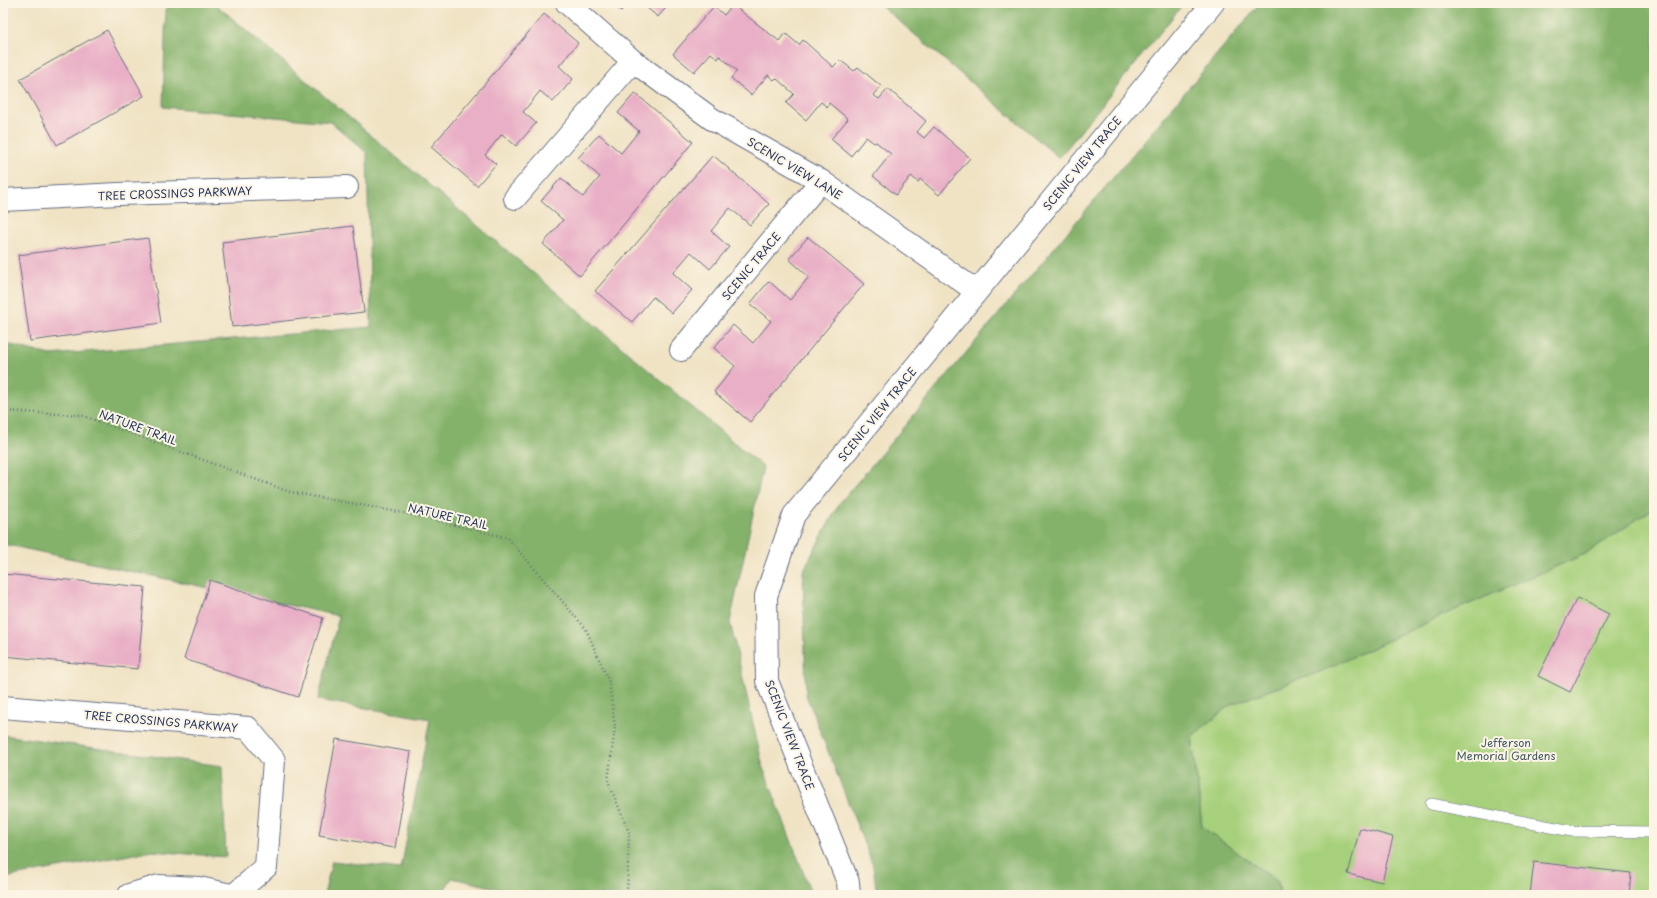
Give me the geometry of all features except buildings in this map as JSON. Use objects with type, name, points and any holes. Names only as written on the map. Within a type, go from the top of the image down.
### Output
[{"type":"street","name":"SCENIC VIEW LANE","points":[[567,3],[633,61],[712,120],[821,181],[976,291]]},
{"type":"street","name":"SCENIC VIEW TRACE","points":[[849,895],[848,882],[767,681],[766,596],[794,515],[1213,3]]},
{"type":"street","points":[[514,198],[633,61]]},
{"type":"street","name":"SCENIC TRACE","points":[[681,350],[821,181]]},
{"type":"street","name":"TREE CROSSINGS PARKWAY","points":[[3,200],[126,193],[347,187]]},
{"type":"street","name":"TREE CROSSINGS PARKWAY","points":[[3,707],[248,728],[274,760],[266,867],[232,895],[199,888],[160,886],[129,895]]},
{"type":"lane","points":[[1431,804],[1572,831],[1654,832]]},
{"type":"path","name":"NATURE TRAIL","points":[[3,411],[81,415],[290,492],[409,514],[508,538],[586,629],[610,682],[615,727],[608,781],[629,832],[627,895]]},
{"type":"green space","points":[[166,3],[214,3],[763,467],[730,622],[763,767],[812,895],[527,895],[452,878],[441,895],[324,895],[332,861],[401,869],[430,719],[318,700],[339,616],[3,544],[3,343],[50,355],[371,327],[367,153],[331,122],[163,107]]},
{"type":"green space","points":[[878,3],[1184,3],[1059,158]]},
{"type":"green space","points":[[1260,3],[1654,3],[1654,508],[1585,554],[1441,616],[1322,671],[1232,704],[1192,736],[1202,827],[1278,882],[1280,895],[877,895],[873,866],[806,695],[803,571],[839,504]]},
{"type":"green space","name":"Jefferson Memorial Gardens","points":[[1654,508],[1654,895],[1280,895],[1278,882],[1202,827],[1192,736],[1232,704],[1322,671],[1441,616],[1585,554]]},
{"type":"green space","points":[[3,735],[222,766],[226,857],[152,851],[13,876],[3,880]]}]
